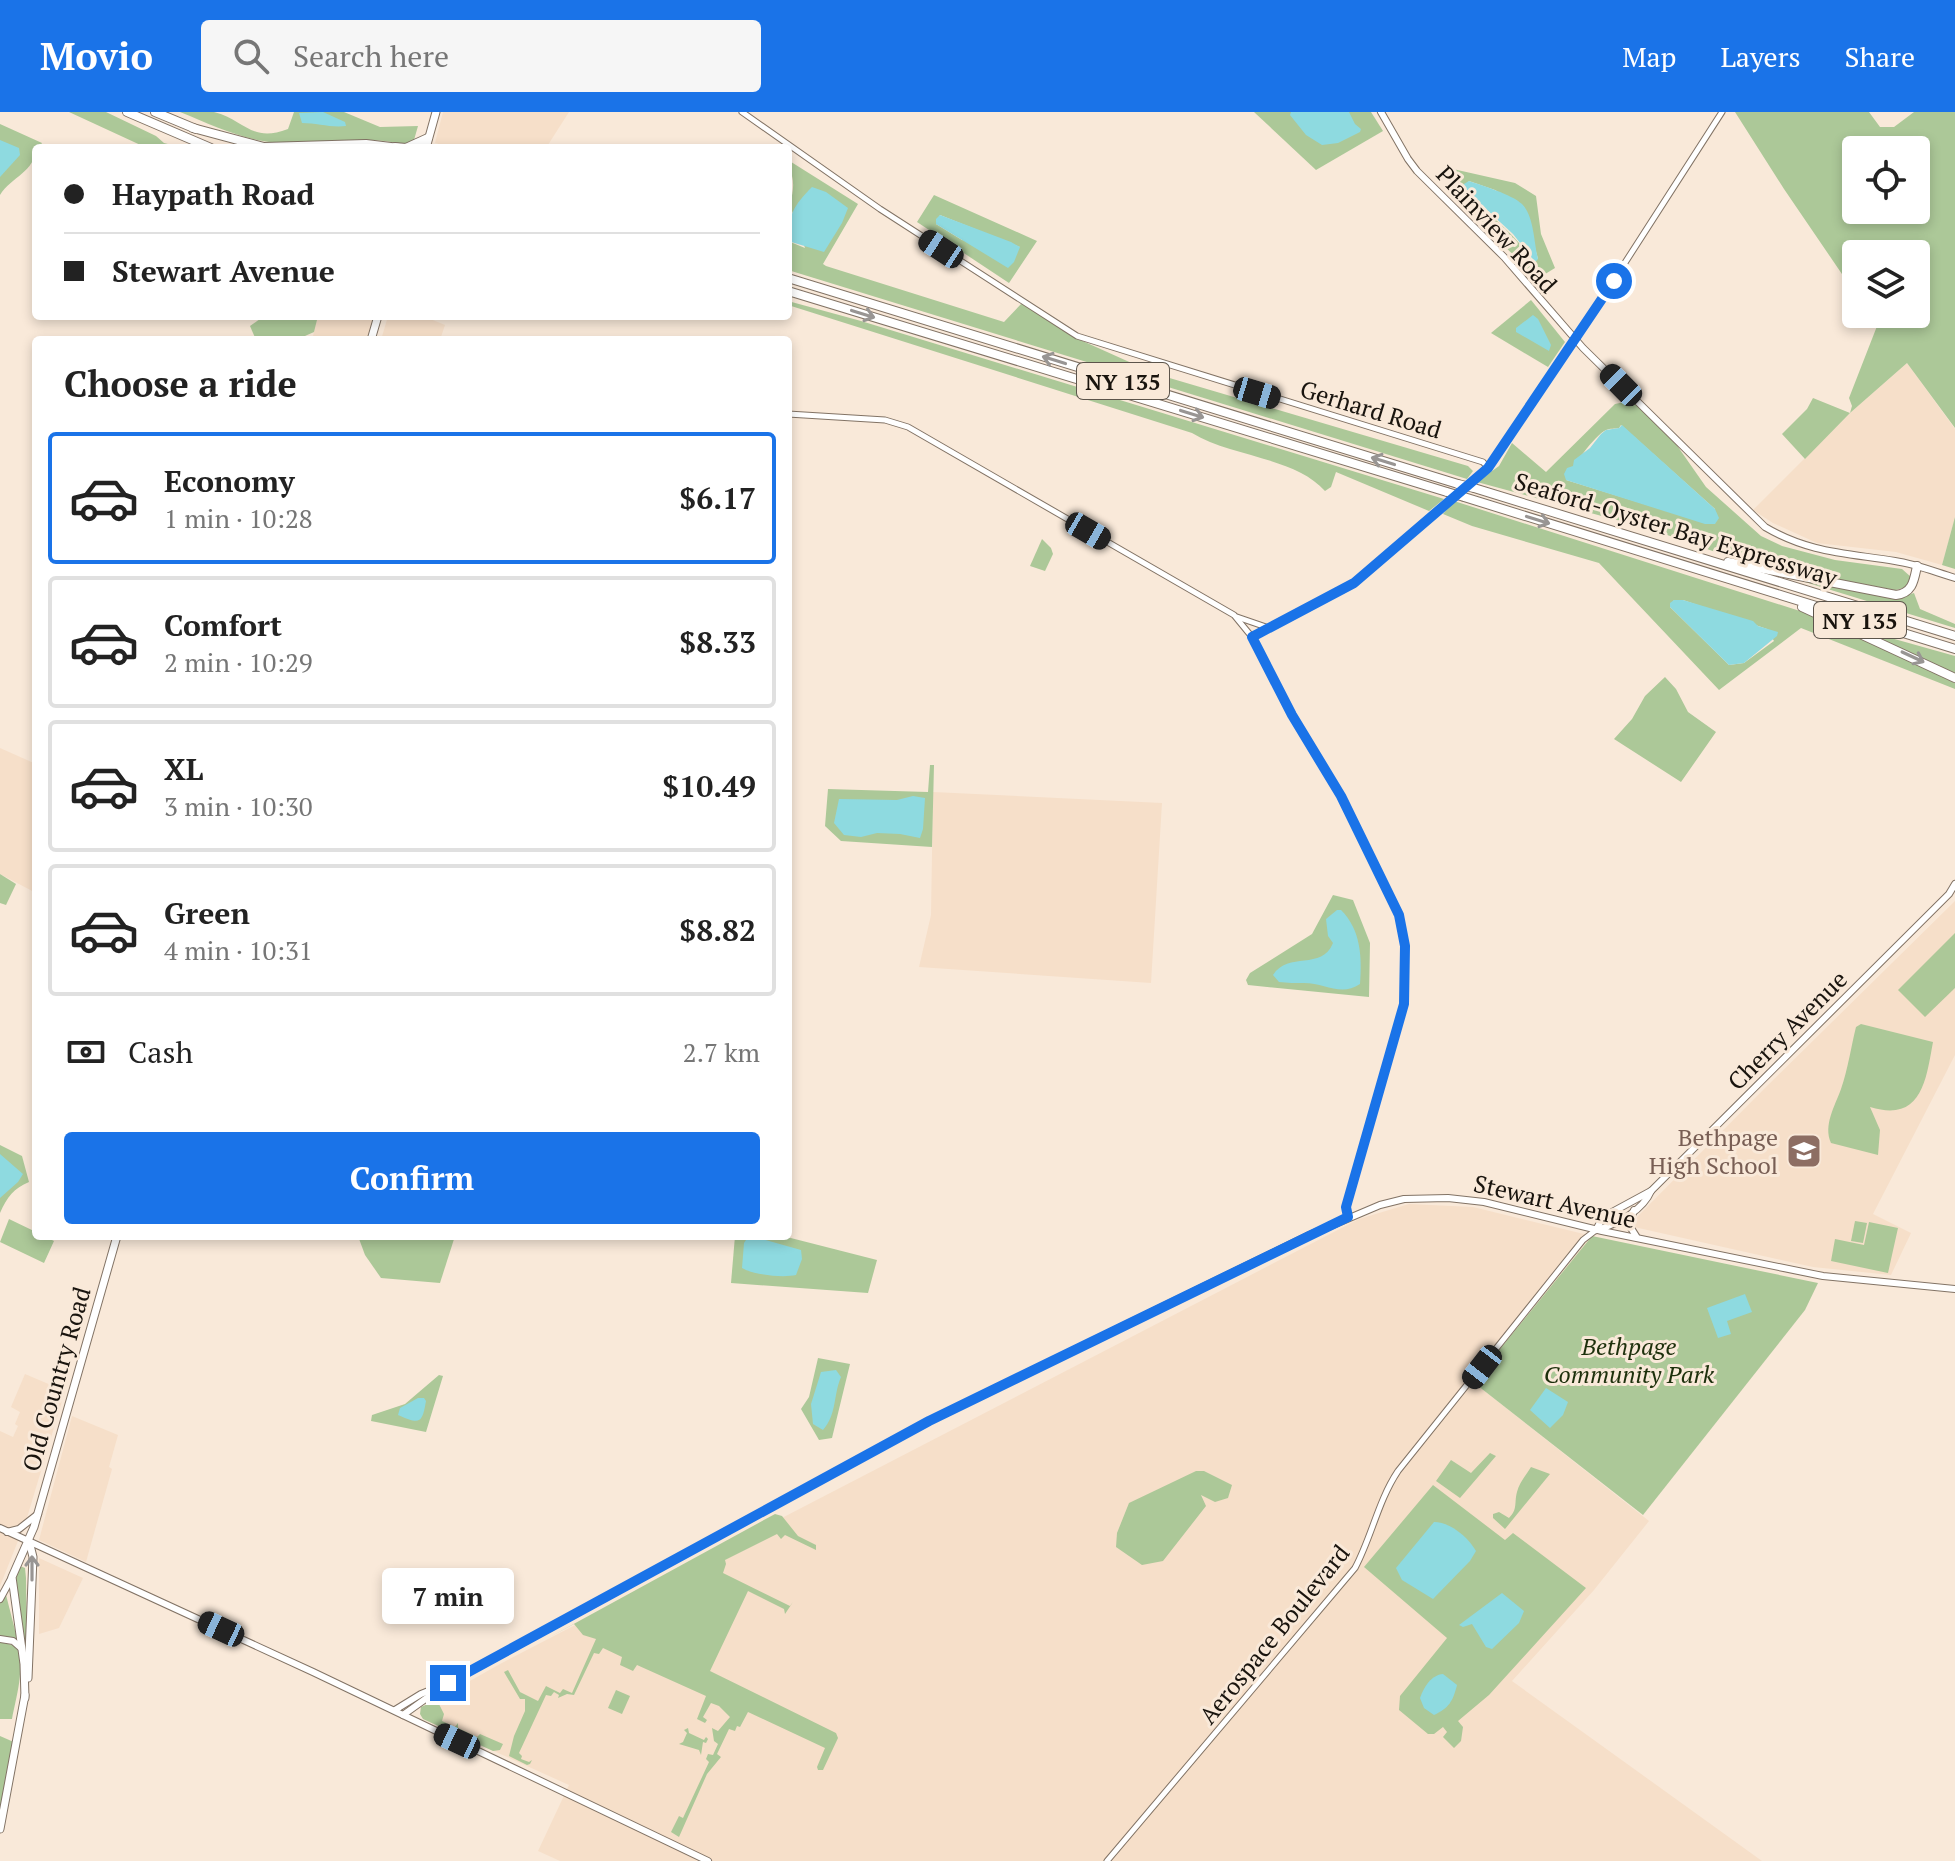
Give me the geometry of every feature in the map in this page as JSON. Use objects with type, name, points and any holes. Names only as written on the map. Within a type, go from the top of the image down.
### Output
[{"type":"highway","points":[[126,112],[186,144]]},
{"type":"highway","points":[[126,112],[202,144]]},
{"type":"highway","points":[[155,112],[235,144]]},
{"type":"highway","points":[[193,128],[253,144]]},
{"type":"highway","points":[[415,144],[428,138]]},
{"type":"highway","name":"Seaford-Oyster Bay Expressway","points":[[792,279],[1955,636]]},
{"type":"highway","name":"Seaford-Oyster Bay Expressway","points":[[792,292],[1955,649]]},
{"type":"highway","points":[[1693,556],[1896,595],[1904,594],[1912,586],[1917,566]]},
{"type":"highway","points":[[1765,590],[1955,678]]},
{"type":"main road","points":[[427,144],[436,112]]},
{"type":"main road","name":"Plainview Road","points":[[1381,112],[1417,171],[1504,257],[1574,339],[1765,527],[1819,551],[1917,566],[1955,578]]},
{"type":"main road","name":"Cherry Avenue","points":[[1596,1230],[1603,1217],[1651,1191],[1952,893],[1955,884]]},
{"type":"main road","name":"Cherry Avenue","points":[[1596,1230],[1617,1223],[1647,1200],[1651,1191]]},
{"type":"main road","name":"Stewart Avenue","points":[[403,1715],[445,1685],[929,1421],[1348,1217],[1380,1205],[1404,1199],[1457,1198],[1502,1205],[1596,1230],[1823,1276],[1955,1289]]},
{"type":"main road","points":[[1635,1209],[1629,1225],[1639,1238]]},
{"type":"main road","name":"Old Country Road","points":[[12,1577],[38,1514],[116,1240]]},
{"type":"main road","points":[[4,1530],[19,1529],[38,1514]]},
{"type":"main road","points":[[4,1530],[394,1710],[708,1861]]},
{"type":"main road","points":[[0,1829],[30,1670],[33,1570],[29,1541]]},
{"type":"main road","points":[[12,1577],[13,1601],[23,1651],[25,1698]]},
{"type":"main road","points":[[0,1599],[12,1577]]},
{"type":"main road","points":[[0,1639],[13,1641],[23,1651]]},
{"type":"main road","name":"Stewart Avenue","points":[[394,1710],[426,1691],[445,1685]]},
{"type":"street","name":"Gerhard Road","points":[[742,112],[788,144]]},
{"type":"street","points":[[1252,637],[1354,583],[1488,468],[1722,112]]},
{"type":"street","name":"Gerhard Road","points":[[792,147],[880,209],[1077,336],[1483,462],[1488,468]]},
{"type":"street","points":[[792,414],[885,420],[908,427],[1234,615],[1262,628],[1270,628]]},
{"type":"street","points":[[1234,615],[1252,637],[1292,715],[1341,796],[1399,915],[1404,932],[1404,1004],[1346,1207],[1348,1217]]},
{"type":"street","name":"Aerospace Boulevard","points":[[1107,1861],[1355,1568],[1386,1492],[1398,1471],[1583,1240],[1596,1230]]},
{"type":"shaded area","points":[[443,112],[569,112],[549,144],[435,143]]},
{"type":"shaded area","points":[[317,320],[375,320],[370,336],[313,336]]},
{"type":"shaded area","points":[[387,320],[433,320],[445,325],[441,336],[382,336]]},
{"type":"shaded area","points":[[1907,363],[1955,429],[1955,517],[1942,565],[1896,552],[1817,543],[1753,510],[1850,413]]},
{"type":"shaded area","points":[[0,748],[32,762],[32,891],[0,874]]},
{"type":"shaded area","points":[[933,792],[1162,803],[1151,983],[919,967],[931,915]]},
{"type":"shaded area","name":"Bethpage High School","points":[[1955,901],[1955,1055],[1873,1214],[1911,1233],[1891,1275],[1813,1267],[1634,1227],[1633,1221]]},
{"type":"shaded area","points":[[1409,1204],[1473,1207],[1592,1236],[1473,1382],[1649,1521],[1594,1590],[1512,1681],[1762,1861],[560,1861],[538,1851],[569,1785],[425,1720],[420,1709],[500,1664],[1359,1219]]},
{"type":"shaded area","points":[[25,1374],[65,1391],[26,1521],[0,1586],[0,1431],[13,1437],[18,1426],[15,1424],[20,1412],[11,1407]]},
{"type":"shaded area","points":[[72,1416],[118,1435],[109,1467],[112,1469],[86,1562],[39,1540]]},
{"type":"shaded area","points":[[39,1558],[83,1578],[59,1628],[39,1634]]},
{"type":"green space","points":[[69,112],[106,112],[168,144],[138,144]]},
{"type":"green space","points":[[180,112],[214,112],[256,132],[265,133],[288,129],[294,112],[344,112],[380,127],[418,126],[414,140],[407,144],[370,140],[281,143],[221,129]]},
{"type":"green space","points":[[1254,112],[1371,112],[1383,131],[1316,170]]},
{"type":"green space","points":[[1735,112],[1869,112],[1880,127],[1894,127],[1914,112],[1955,112],[1955,428],[1907,363],[1850,413],[1852,406],[1849,398],[1876,328],[1930,328],[1930,240],[1842,240],[1842,274]]},
{"type":"green space","points":[[0,124],[42,143],[32,144],[32,163],[0,195]]},
{"type":"green space","points":[[792,163],[858,204],[823,264],[826,266],[1004,322],[1022,303],[1076,338],[1156,374],[1468,466],[1473,471],[1467,479],[792,271],[792,243],[805,248],[792,211]]},
{"type":"green space","points":[[1453,169],[1515,183],[1536,196],[1541,234],[1555,268],[1537,279],[1448,189]],"holes":[[[1469,181],[1495,190],[1524,207],[1538,259],[1531,259],[1463,188]]]},
{"type":"green space","points":[[934,195],[1037,241],[1009,283],[917,222]],"holes":[[[940,215],[1020,247],[962,240],[936,224]]]},
{"type":"green space","points":[[1531,300],[1565,342],[1548,367],[1491,333]]},
{"type":"green space","points":[[792,302],[1444,499],[1429,511],[1336,472],[1331,487],[1325,491],[1297,471],[1192,433],[792,306]]},
{"type":"green space","points":[[258,320],[317,320],[314,332],[305,336],[254,336],[250,326]]},
{"type":"green space","points":[[1813,398],[1850,413],[1805,459],[1782,434],[1807,409]]},
{"type":"green space","points":[[1634,402],[1669,434],[1706,487],[1761,536],[1782,546],[1835,560],[1902,569],[1911,577],[1909,583],[1895,590],[1741,561],[1653,530],[1477,482],[1499,466],[1512,443],[1546,472],[1615,404]],"holes":[[[1621,425],[1715,509],[1709,524],[1566,480],[1596,438],[1606,430]]]},
{"type":"green space","points":[[1454,501],[1825,619],[1955,683],[1955,689],[1801,628],[1719,690],[1599,563],[1472,526],[1443,514]],"holes":[[[1674,600],[1683,600],[1767,629],[1774,641],[1744,663],[1729,665],[1670,607]]]},
{"type":"green space","points":[[1955,517],[1955,569],[1942,565]]},
{"type":"green space","points":[[1042,539],[1053,554],[1045,571],[1030,566]]},
{"type":"green space","points":[[1795,579],[1895,599],[1914,593],[1920,609],[1955,624],[1955,628]]},
{"type":"green space","points":[[1866,632],[1955,656],[1955,674]]},
{"type":"green space","points":[[1665,677],[1676,689],[1688,712],[1716,732],[1681,782],[1614,739],[1632,719],[1645,696]]},
{"type":"green space","points":[[930,765],[934,765],[932,847],[841,841],[825,826],[828,789],[928,792]]},
{"type":"green space","points":[[0,874],[16,884],[6,905],[0,903]]},
{"type":"green space","points":[[1333,895],[1353,900],[1370,943],[1369,997],[1248,985],[1246,980],[1250,973],[1312,934]]},
{"type":"green space","points":[[1955,933],[1955,988],[1925,1017],[1898,990]]},
{"type":"green space","points":[[1861,1024],[1933,1042],[1924,1083],[1911,1103],[1901,1109],[1870,1107],[1880,1130],[1878,1155],[1831,1143],[1828,1129],[1856,1027]]},
{"type":"green space","points":[[0,1145],[22,1156],[29,1182],[12,1194],[0,1213]]},
{"type":"green space","points":[[9,1219],[32,1230],[32,1240],[54,1241],[44,1263],[0,1242]]},
{"type":"green space","points":[[1855,1221],[1867,1223],[1863,1243],[1851,1241]]},
{"type":"green space","points":[[1869,1222],[1898,1228],[1888,1273],[1831,1261],[1835,1239],[1864,1245]]},
{"type":"green space","name":"Bethpage Community Park","points":[[1592,1236],[1818,1283],[1805,1310],[1643,1515],[1473,1382]]},
{"type":"green space","points":[[792,1238],[877,1260],[868,1293],[731,1283],[735,1240]]},
{"type":"green space","points":[[359,1240],[454,1240],[440,1283],[381,1278],[365,1255]]},
{"type":"green space","points":[[818,1358],[850,1364],[832,1438],[819,1440],[801,1409],[809,1397]]},
{"type":"green space","points":[[439,1375],[443,1376],[426,1432],[371,1421],[372,1415],[405,1404]]},
{"type":"green space","points":[[1490,1453],[1496,1456],[1460,1498],[1436,1481],[1451,1460],[1471,1473]]},
{"type":"green space","points":[[1531,1467],[1550,1474],[1505,1529],[1493,1518],[1493,1514],[1499,1512],[1509,1518],[1512,1515],[1518,1489]]},
{"type":"green space","points":[[1196,1471],[1204,1471],[1232,1485],[1228,1498],[1215,1502],[1201,1495],[1206,1506],[1163,1561],[1142,1565],[1116,1547],[1117,1533],[1129,1503]]},
{"type":"green space","points":[[1433,1485],[1505,1540],[1513,1533],[1586,1588],[1489,1695],[1458,1721],[1463,1727],[1461,1741],[1454,1748],[1443,1737],[1447,1732],[1443,1727],[1434,1734],[1428,1734],[1399,1710],[1400,1696],[1447,1638],[1364,1567]]},
{"type":"green space","points":[[775,1514],[782,1516],[798,1536],[816,1545],[816,1550],[785,1535],[781,1539],[777,1534],[725,1560],[723,1573],[790,1606],[793,1602],[785,1614],[784,1609],[748,1591],[710,1671],[836,1733],[838,1738],[823,1770],[817,1767],[825,1748],[748,1712],[740,1727],[737,1726],[735,1731],[729,1729],[717,1754],[721,1757],[707,1774],[679,1837],[671,1832],[679,1816],[683,1818],[709,1762],[706,1759],[708,1754],[713,1755],[718,1744],[714,1741],[712,1728],[718,1731],[730,1717],[711,1703],[703,1717],[707,1720],[705,1723],[697,1719],[706,1696],[637,1665],[633,1671],[620,1665],[622,1657],[603,1648],[599,1654],[594,1653],[574,1695],[558,1698],[559,1695],[554,1692],[551,1696],[546,1695],[519,1753],[521,1759],[532,1760],[530,1764],[509,1756],[525,1711],[525,1699],[520,1699],[504,1672],[508,1670],[520,1692],[538,1701],[546,1686],[560,1693],[563,1689],[572,1693],[596,1639],[583,1635],[574,1624],[548,1638]]},
{"type":"green space","points":[[20,1566],[25,1568],[26,1578],[27,1647],[14,1585]]},
{"type":"green space","points":[[5,1591],[16,1639],[0,1636],[0,1603]]},
{"type":"green space","points":[[0,1642],[16,1646],[19,1654],[19,1682],[12,1719],[0,1719]]},
{"type":"green space","points":[[616,1690],[630,1696],[622,1714],[608,1708]]},
{"type":"green space","points":[[450,1694],[454,1701],[450,1698],[439,1704],[444,1714],[442,1721],[455,1727],[458,1723],[458,1728],[477,1737],[480,1734],[503,1744],[500,1750],[493,1751],[423,1719],[421,1707]]},
{"type":"green space","points":[[688,1728],[689,1733],[708,1739],[706,1743],[703,1742],[701,1755],[699,1750],[679,1744],[687,1733],[684,1730]]},
{"type":"green space","points":[[0,1736],[16,1743],[0,1828]]},
{"type":"water","points":[[323,112],[345,122],[346,126],[302,123],[299,113]]},
{"type":"water","points":[[1291,112],[1349,112],[1361,129],[1338,143],[1322,145],[1306,135],[1290,115]]},
{"type":"water","points":[[0,140],[19,148],[20,155],[0,177]]},
{"type":"water","points":[[1469,181],[1522,204],[1533,230],[1538,259],[1535,262],[1513,234],[1463,188]]},
{"type":"water","points":[[812,187],[826,192],[848,208],[824,252],[792,242],[792,214]]},
{"type":"water","points":[[940,215],[1020,247],[1014,262],[1008,268],[936,224]]},
{"type":"water","points":[[1533,315],[1551,345],[1549,351],[1516,332],[1516,328]]},
{"type":"water","points":[[1622,425],[1715,509],[1719,518],[1715,524],[1705,524],[1566,480],[1564,474],[1567,468],[1573,466],[1574,460],[1606,430]]},
{"type":"water","points":[[1674,600],[1753,621],[1758,626],[1778,632],[1777,636],[1744,663],[1729,665],[1670,607]]},
{"type":"water","points":[[913,796],[925,798],[920,838],[877,833],[861,837],[844,835],[834,823],[839,799],[897,800]]},
{"type":"water","points":[[1337,910],[1348,918],[1356,935],[1360,954],[1360,984],[1339,989],[1279,982],[1273,975],[1279,968],[1313,959],[1328,951],[1333,943],[1328,936],[1326,919]]},
{"type":"water","points":[[0,1154],[23,1174],[0,1198]]},
{"type":"water","points":[[746,1240],[765,1240],[801,1250],[802,1259],[796,1275],[769,1275],[742,1268]]},
{"type":"water","points":[[1745,1294],[1752,1312],[1727,1321],[1731,1334],[1718,1338],[1707,1308]]},
{"type":"water","points":[[836,1370],[841,1377],[831,1418],[823,1430],[813,1424],[811,1404],[821,1372]]},
{"type":"water","points":[[1546,1388],[1568,1402],[1563,1415],[1550,1428],[1530,1410]]},
{"type":"water","points":[[418,1398],[426,1401],[421,1418],[415,1421],[398,1415],[400,1408]]},
{"type":"water","points":[[1434,1522],[1458,1531],[1476,1551],[1433,1599],[1402,1580],[1396,1568]]},
{"type":"water","points":[[1502,1593],[1524,1611],[1519,1623],[1492,1649],[1486,1647],[1472,1624],[1459,1625]]},
{"type":"water","points":[[1443,1674],[1457,1685],[1450,1703],[1434,1715],[1424,1708],[1420,1698],[1428,1682]]},
{"type":"place","name":"Bethpage High School","points":[[1804,1151]]},
{"type":"route","points":[[448,1683],[929,1421],[1348,1217],[1346,1207],[1404,1004],[1403,924],[1341,796],[1292,715],[1252,637],[1354,583],[1488,468],[1614,281]]}]
